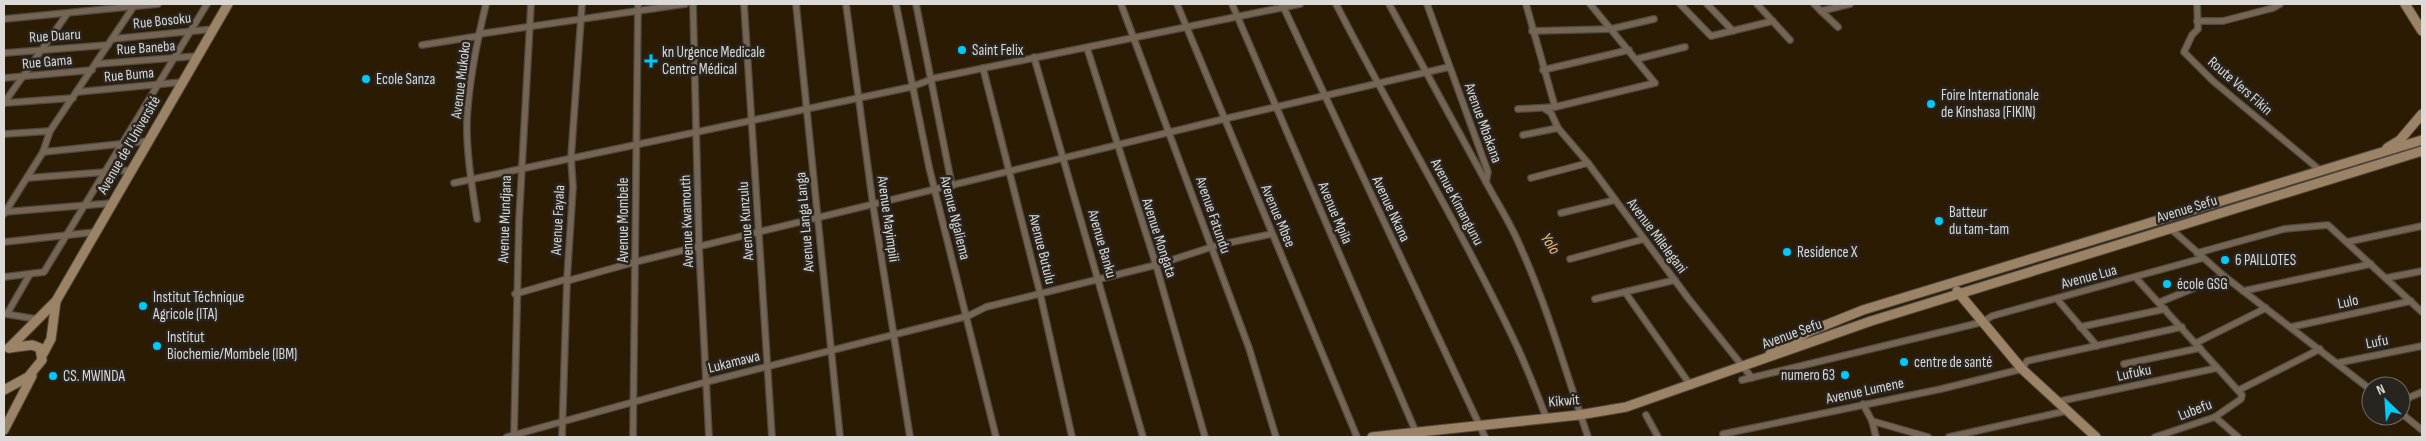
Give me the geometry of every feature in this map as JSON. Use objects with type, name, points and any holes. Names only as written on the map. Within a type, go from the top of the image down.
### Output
[{"type":"main road","name":"Avenue de l’Université","points":[[56,301],[228,4]]},
{"type":"main road","points":[[2405,4],[2422,31]]},
{"type":"main road","points":[[2380,153],[2400,140],[2422,114]]},
{"type":"main road","name":"Avenue Sefu","points":[[1748,366],[1828,322],[2422,140]]},
{"type":"main road","name":"Avenue Sefu","points":[[1748,366],[1871,321],[2422,152]]},
{"type":"main road","points":[[2353,162],[2364,170]]},
{"type":"main road","points":[[1951,284],[2022,370],[2096,437]]},
{"type":"main road","points":[[6,349],[56,301]]},
{"type":"main road","points":[[20,399],[8,388],[40,366],[43,354],[51,339],[56,301]]},
{"type":"main road","points":[[6,349],[32,345],[40,348],[43,354]]},
{"type":"main road","name":"Kikwit","points":[[1372,437],[1417,434],[1480,424],[1580,415],[1626,407],[1748,366]]},
{"type":"main road","points":[[5,427],[35,371]]},
{"type":"street","points":[[100,9],[104,4]]},
{"type":"street","points":[[4,19],[158,4]]},
{"type":"street","points":[[4,277],[43,273],[207,4]]},
{"type":"street","name":"Avenue Mukoko","points":[[477,219],[467,119],[479,35],[486,4]]},
{"type":"street","name":"Avenue Mundjana","points":[[511,436],[520,168],[531,4]]},
{"type":"street","name":"Avenue Fayala","points":[[562,437],[567,280],[573,187],[571,158],[582,4]]},
{"type":"street","points":[[422,45],[581,19],[638,7],[685,4]]},
{"type":"street","name":"Avenue Kwamouth","points":[[693,4],[699,247],[709,437]]},
{"type":"street","name":"Avenue Kunzulu","points":[[744,4],[772,437]]},
{"type":"street","name":"Avenue Langa Langa","points":[[796,4],[840,437]]},
{"type":"street","name":"Avenue Mayimpili","points":[[846,4],[873,205],[910,437]]},
{"type":"street","name":"Avenue Ngaliema","points":[[896,4],[911,87],[996,437]]},
{"type":"street","points":[[916,4],[952,186]]},
{"type":"street","name":"Avenue Fatundu","points":[[1121,4],[1249,348],[1276,437]]},
{"type":"street","name":"Avenue Mbee","points":[[1177,4],[1357,437]]},
{"type":"street","name":"Avenue Mpila","points":[[1232,4],[1417,434]]},
{"type":"street","points":[[454,183],[697,132],[750,119],[911,87],[932,78],[1188,28],[1283,5],[1300,4]]},
{"type":"street","name":"Avenue Kimangunu","points":[[1336,4],[1376,82],[1436,187],[1515,341],[1546,417]]},
{"type":"street","points":[[1389,4],[1486,182]]},
{"type":"street","name":"Avenue Mbakana","points":[[1427,4],[1448,67],[1472,123],[1488,172],[1486,182],[1520,245],[1560,349],[1588,437]]},
{"type":"street","points":[[1526,4],[1532,31],[1555,107]]},
{"type":"street","points":[[1518,109],[1545,109],[1653,84],[1654,81],[1637,59],[1590,4]]},
{"type":"street","points":[[1680,4],[1708,35],[1714,36],[1773,22]]},
{"type":"street","points":[[1707,4],[1733,32]]},
{"type":"street","points":[[1757,4],[1790,40]]},
{"type":"street","points":[[1814,4],[1838,27]]},
{"type":"street","points":[[1821,11],[1850,4]]},
{"type":"street","name":"Route Vers Fikin","points":[[2197,4],[2200,13],[2197,21],[2198,29],[2192,35],[2184,52],[2213,81],[2322,171]]},
{"type":"street","points":[[2197,21],[2223,21],[2273,8],[2280,4]]},
{"type":"street","name":"Avenue Nkana","points":[[1283,5],[1485,437]]},
{"type":"street","points":[[4,212],[43,152],[50,131],[134,6]]},
{"type":"street","name":"Avenue Mombele","points":[[633,437],[638,7]]},
{"type":"street","points":[[4,103],[67,14]]},
{"type":"street","points":[[1532,31],[1611,29],[1654,19]]},
{"type":"street","name":"Rue Bosoku","points":[[112,39],[214,29]]},
{"type":"street","name":"Rue Duaru","points":[[4,53],[108,45]]},
{"type":"street","points":[[1637,59],[1685,47]]},
{"type":"street","name":"Avenue Mongata","points":[[1087,48],[1116,146],[1156,265],[1205,437]]},
{"type":"street","points":[[1544,70],[1629,50]]},
{"type":"street","name":"Rue Baneba","points":[[96,64],[198,56]]},
{"type":"street","name":"Avenue Banku","points":[[1034,57],[1099,278],[1143,437]]},
{"type":"street","points":[[515,294],[635,262],[1325,96],[1376,82],[1448,67]]},
{"type":"street","name":"Avenue Butulu","points":[[983,68],[1040,293],[1072,437]]},
{"type":"street","name":"Rue Gama","points":[[4,78],[92,70]]},
{"type":"street","name":"Rue Buma","points":[[77,92],[183,82]]},
{"type":"street","points":[[4,103],[73,98]]},
{"type":"street","name":"Avenue Milelegani","points":[[1545,109],[1551,113],[1558,128],[1588,163],[1674,280],[1748,366],[1752,378]]},
{"type":"street","points":[[1523,135],[1558,128]]},
{"type":"street","points":[[4,134],[50,131]]},
{"type":"street","points":[[43,152],[149,141]]},
{"type":"street","points":[[1531,178],[1588,163]]},
{"type":"street","points":[[27,178],[132,170]]},
{"type":"street","points":[[1561,213],[1615,200]]},
{"type":"street","points":[[4,212],[113,203]]},
{"type":"street","points":[[2197,253],[2284,229],[2328,225],[2422,312]]},
{"type":"street","points":[[2347,242],[2422,226]]},
{"type":"street","points":[[2170,229],[2224,276],[2361,382]]},
{"type":"street","points":[[4,242],[96,232]]},
{"type":"street","name":"Lukamawa","points":[[511,436],[634,404],[706,382],[968,316],[986,307],[1156,265],[1211,248],[1272,234]]},
{"type":"street","points":[[1570,259],[1644,239]]},
{"type":"street","name":"Avenue Lua","points":[[1742,380],[1983,322],[1992,316],[2136,278],[2203,258]]},
{"type":"street","points":[[2243,291],[2371,264]]},
{"type":"street","points":[[2386,278],[2422,271]]},
{"type":"street","points":[[5,315],[30,274]]},
{"type":"street","points":[[2160,302],[2224,276]]},
{"type":"street","points":[[2136,278],[2239,390],[2320,349]]},
{"type":"street","points":[[1595,299],[1674,280]]},
{"type":"street","points":[[1626,292],[1691,386]]},
{"type":"street","points":[[2057,299],[2097,346]]},
{"type":"street","name":"Lulo","points":[[2291,327],[2411,301]]},
{"type":"street","points":[[2080,327],[2165,308]]},
{"type":"street","points":[[2124,364],[2198,345],[2266,308]]},
{"type":"street","points":[[5,315],[18,314],[36,319]]},
{"type":"street","name":"Avenue Lumene","points":[[1723,434],[2022,370],[2024,363],[2027,361],[2182,326]]},
{"type":"street","name":"Lufu","points":[[2337,363],[2422,346]]},
{"type":"street","name":"Lufuku","points":[[2056,402],[2217,368]]},
{"type":"street","name":"Lubefu","points":[[2155,437],[2215,417],[2240,399],[2242,394],[2239,390]]},
{"type":"street","points":[[1863,404],[1872,422],[1876,437]]},
{"type":"street","points":[[1949,437],[2066,411]]},
{"type":"street","points":[[1646,415],[1658,437]]},
{"type":"street","points":[[2215,417],[2238,437]]},
{"type":"street","points":[[2411,421],[2422,430]]},
{"type":"street","points":[[1872,422],[1928,437]]},
{"type":"water","name":"Yolo","points":[[4,4],[2422,4],[2422,437],[4,437]]},
{"type":"place","name":"Saint Felix","points":[[962,50]]},
{"type":"place","name":"kn Urgence Medicale Centre Médical","points":[[651,61]]},
{"type":"place","name":"Ecole Sanza","points":[[366,79]]},
{"type":"place","name":"Foire Internationale de Kinshasa (FIKIN)","points":[[1931,104]]},
{"type":"place","name":"Batteur du tam-tam","points":[[1939,221]]},
{"type":"place","name":"Residence X","points":[[1787,252]]},
{"type":"place","name":"6 PAILLOTES","points":[[2225,260]]},
{"type":"place","name":"école GSG","points":[[2167,284]]},
{"type":"place","name":"Institut Téchnique Agricole (ITA)","points":[[143,306]]},
{"type":"place","name":"Institut Biochemie/Mombele (IBM)","points":[[157,346]]},
{"type":"place","name":"centre de santé","points":[[1904,362]]},
{"type":"place","name":"numero 63","points":[[1845,375]]},
{"type":"place","name":"CS. MWINDA","points":[[53,376]]}]
